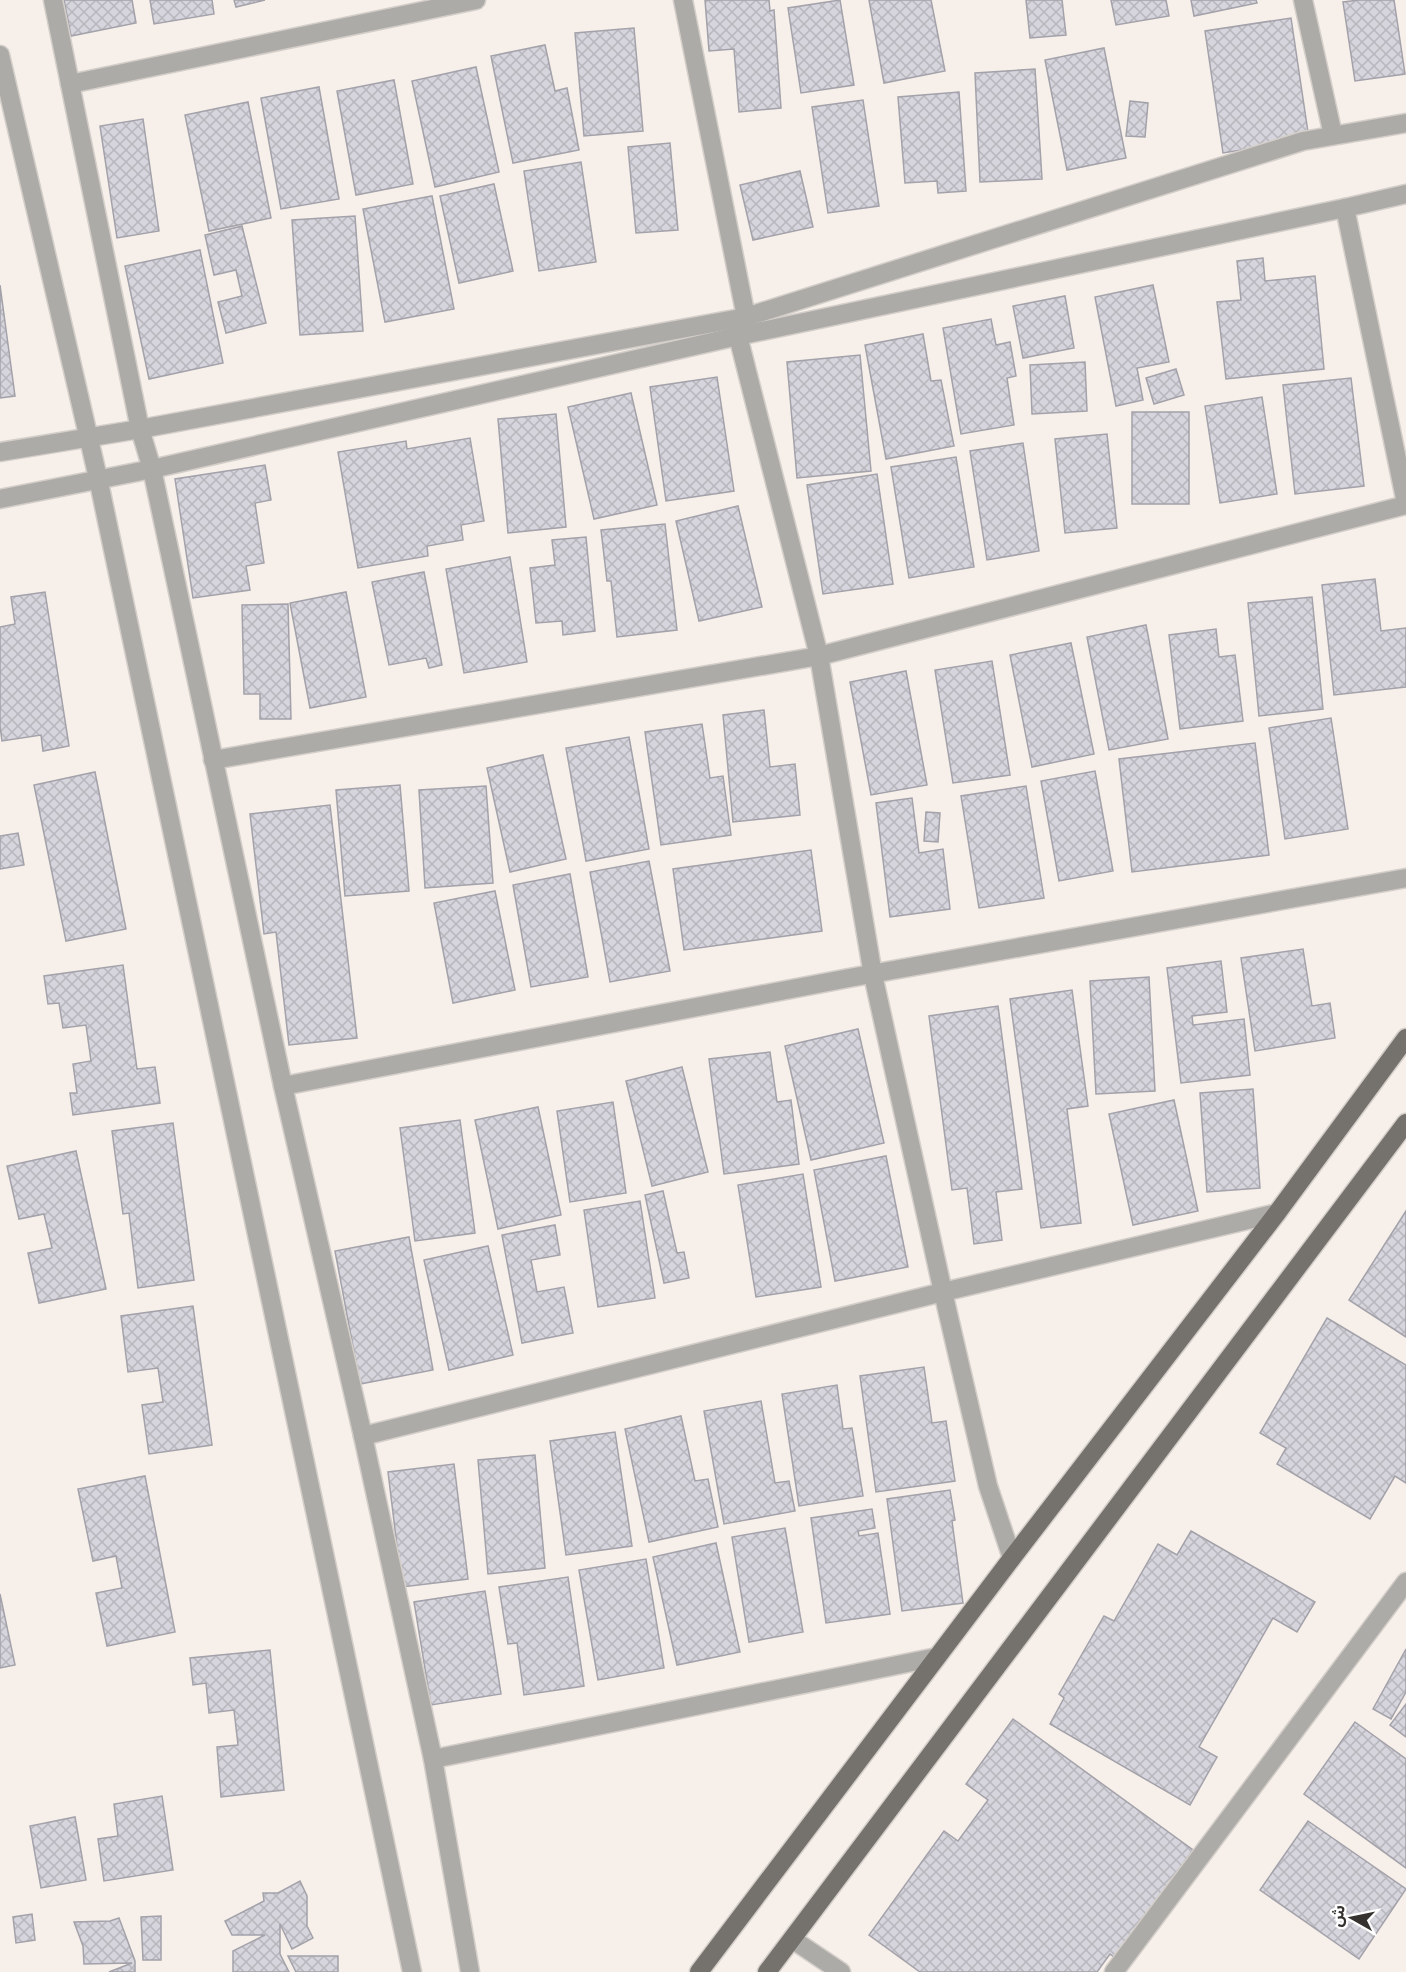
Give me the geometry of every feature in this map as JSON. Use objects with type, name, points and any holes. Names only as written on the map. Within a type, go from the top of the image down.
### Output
[{"type":"main road","points":[[699,1972],[1012,1558],[1277,1213],[1406,1038]]},
{"type":"main road","points":[[766,1972],[1406,1123]]},
{"type":"street","points":[[53,0],[140,429],[152,469],[283,1086],[363,1436],[433,1759],[470,1972]]},
{"type":"street","points":[[70,84],[476,0]]},
{"type":"street","points":[[683,0],[746,317]]},
{"type":"street","points":[[1303,0],[1334,135]]},
{"type":"street","points":[[0,55],[6,105],[98,478],[412,1972]]},
{"type":"street","points":[[0,452],[140,429],[746,317],[1303,141],[1406,123]]},
{"type":"street","points":[[0,499],[152,469],[738,336],[1406,194]]},
{"type":"street","points":[[213,760],[819,656],[1406,504],[1344,208]]},
{"type":"street","points":[[738,336],[819,656],[873,975],[943,1292],[988,1486],[1012,1558]]},
{"type":"street","points":[[283,1086],[849,978],[1406,878]]},
{"type":"street","points":[[363,1436],[943,1292],[1277,1213]]},
{"type":"street","points":[[1114,1972],[1406,1583]]},
{"type":"street","points":[[433,1759],[937,1657]]},
{"type":"street","points":[[792,1940],[841,1972]]},
{"type":"building","points":[[64,0],[132,0],[136,23],[71,36]]},
{"type":"building","points":[[150,0],[212,0],[214,14],[154,24]]},
{"type":"building","points":[[234,0],[265,0],[236,7]]},
{"type":"building","points":[[705,0],[769,0],[770,11],[774,10],[781,108],[739,112],[734,49],[709,51]]},
{"type":"building","points":[[840,0],[854,85],[801,93],[788,8]]},
{"type":"building","points":[[869,0],[931,0],[945,71],[884,83]]},
{"type":"building","points":[[1026,0],[1062,0],[1066,35],[1030,38]]},
{"type":"building","points":[[1111,0],[1166,0],[1169,16],[1116,25]]},
{"type":"building","points":[[1191,0],[1256,0],[1257,3],[1194,16]]},
{"type":"building","points":[[1394,0],[1405,74],[1355,81],[1343,2]]},
{"type":"building","points":[[1291,18],[1309,139],[1223,153],[1205,31]]},
{"type":"building","points":[[634,28],[643,131],[584,136],[575,33]]},
{"type":"building","points":[[545,45],[555,91],[567,88],[579,150],[513,163],[491,56]]},
{"type":"building","points":[[1104,48],[1126,158],[1067,170],[1045,60]]},
{"type":"building","points":[[476,67],[499,172],[435,187],[412,81]]},
{"type":"building","points":[[1035,69],[1042,179],[980,182],[975,73]]},
{"type":"building","points":[[394,80],[413,184],[356,195],[337,91]]},
{"type":"building","points":[[319,87],[339,199],[281,209],[261,98]]},
{"type":"building","points":[[959,92],[966,191],[938,193],[937,181],[905,183],[898,97]]},
{"type":"building","points":[[863,100],[879,206],[828,213],[812,107]]},
{"type":"building","points":[[1130,101],[1148,103],[1145,137],[1126,136]]},
{"type":"building","points":[[248,102],[271,218],[209,231],[185,115]]},
{"type":"building","points":[[143,119],[159,231],[117,238],[100,126]]},
{"type":"building","points":[[670,143],[678,230],[636,233],[628,147]]},
{"type":"building","points":[[581,162],[596,262],[539,271],[524,171]]},
{"type":"building","points":[[800,171],[813,227],[753,240],[740,185]]},
{"type":"building","points":[[494,184],[513,271],[459,283],[440,196]]},
{"type":"building","points":[[432,196],[454,309],[385,322],[363,209]]},
{"type":"building","points":[[355,216],[363,331],[300,335],[292,220]]},
{"type":"building","points":[[242,226],[266,323],[226,333],[218,302],[242,296],[236,270],[214,275],[205,235]]},
{"type":"building","points":[[200,250],[223,363],[149,379],[125,266]]},
{"type":"building","points":[[1263,258],[1265,281],[1315,276],[1324,369],[1226,379],[1217,302],[1241,300],[1237,261]]},
{"type":"building","points":[[0,285],[15,396],[0,398]]},
{"type":"building","points":[[1153,285],[1169,362],[1137,368],[1143,400],[1116,406],[1095,297]]},
{"type":"building","points":[[1065,296],[1074,348],[1023,358],[1013,306]]},
{"type":"building","points":[[991,319],[996,345],[1010,342],[1016,376],[1007,378],[1014,425],[961,434],[943,328]]},
{"type":"building","points":[[923,334],[931,381],[941,380],[954,446],[886,459],[865,345]]},
{"type":"building","points":[[860,355],[871,471],[797,478],[787,362]]},
{"type":"building","points":[[1085,362],[1087,411],[1032,414],[1030,365]]},
{"type":"building","points":[[1176,369],[1184,395],[1154,404],[1146,378]]},
{"type":"building","points":[[717,377],[734,491],[666,501],[650,387]]},
{"type":"building","points":[[1351,378],[1364,486],[1295,494],[1283,385]]},
{"type":"building","points":[[631,393],[657,505],[594,519],[568,407]]},
{"type":"building","points":[[1262,397],[1277,494],[1220,503],[1205,406]]},
{"type":"building","points":[[1132,412],[1189,412],[1189,504],[1132,504]]},
{"type":"building","points":[[556,414],[566,527],[508,533],[498,419]]},
{"type":"building","points":[[1107,434],[1117,528],[1065,533],[1055,439]]},
{"type":"building","points":[[470,438],[484,521],[461,525],[463,540],[427,546],[428,556],[358,568],[338,452],[406,441],[407,449]]},
{"type":"building","points":[[1023,443],[1039,551],[987,560],[970,451]]},
{"type":"building","points":[[956,457],[974,567],[909,578],[891,467]]},
{"type":"building","points":[[265,465],[271,500],[255,503],[264,563],[246,566],[250,590],[193,598],[175,479]]},
{"type":"building","points":[[877,474],[893,584],[823,594],[807,485]]},
{"type":"building","points":[[738,506],[762,607],[699,621],[676,521]]},
{"type":"building","points":[[665,524],[677,630],[617,637],[611,581],[607,581],[601,530]]},
{"type":"building","points":[[586,537],[595,631],[563,635],[562,621],[536,623],[530,568],[555,565],[552,540]]},
{"type":"building","points":[[510,557],[527,662],[464,673],[446,569]]},
{"type":"building","points":[[424,572],[442,665],[429,668],[426,658],[389,665],[372,582]]},
{"type":"building","points":[[1375,579],[1381,631],[1406,628],[1406,687],[1334,695],[1322,585]]},
{"type":"building","points":[[45,592],[69,746],[43,751],[41,735],[2,741],[0,627],[15,624],[11,597]]},
{"type":"building","points":[[346,592],[366,697],[310,708],[290,603]]},
{"type":"building","points":[[1312,597],[1323,709],[1259,716],[1248,603]]},
{"type":"building","points":[[288,604],[291,719],[260,719],[260,694],[244,694],[242,605]]},
{"type":"building","points":[[1146,625],[1168,739],[1109,750],[1087,637]]},
{"type":"building","points":[[1216,629],[1219,657],[1235,655],[1243,721],[1180,729],[1169,635]]},
{"type":"building","points":[[1071,643],[1094,754],[1032,767],[1010,655]]},
{"type":"building","points":[[992,661],[1010,775],[953,783],[935,670]]},
{"type":"building","points":[[906,671],[927,785],[871,795],[850,682]]},
{"type":"building","points":[[764,710],[770,767],[795,764],[800,815],[733,822],[723,715]]},
{"type":"building","points":[[1331,718],[1348,829],[1285,839],[1269,728]]},
{"type":"building","points":[[702,724],[710,778],[723,776],[731,835],[661,845],[645,732]]},
{"type":"building","points":[[629,737],[649,849],[586,861],[566,748]]},
{"type":"building","points":[[1255,743],[1269,855],[1132,872],[1119,759]]},
{"type":"building","points":[[543,755],[566,859],[510,872],[487,768]]},
{"type":"building","points":[[1095,771],[1113,871],[1059,881],[1041,781]]},
{"type":"building","points":[[95,772],[126,929],[66,941],[34,785]]},
{"type":"building","points":[[400,785],[409,891],[345,896],[336,790]]},
{"type":"building","points":[[486,786],[493,883],[425,888],[419,790]]},
{"type":"building","points":[[1026,786],[1044,898],[979,908],[961,796]]},
{"type":"building","points":[[912,798],[919,853],[943,849],[950,909],[890,917],[876,803]]},
{"type":"building","points":[[330,805],[357,1038],[289,1045],[276,932],[264,934],[250,814]]},
{"type":"building","points":[[926,812],[940,813],[938,842],[924,841]]},
{"type":"building","points":[[18,833],[24,865],[0,869],[0,836]]},
{"type":"building","points":[[811,850],[822,931],[684,950],[673,869]]},
{"type":"building","points":[[649,861],[670,971],[610,982],[590,872]]},
{"type":"building","points":[[570,874],[588,977],[531,987],[513,885]]},
{"type":"building","points":[[495,891],[515,990],[453,1003],[434,903]]},
{"type":"building","points":[[1303,949],[1312,1006],[1330,1003],[1335,1038],[1255,1051],[1241,958]]},
{"type":"building","points":[[1221,961],[1227,1012],[1192,1016],[1193,1025],[1244,1019],[1250,1075],[1181,1083],[1167,968]]},
{"type":"building","points":[[123,965],[137,1069],[155,1067],[160,1103],[73,1115],[70,1093],[77,1093],[73,1064],[91,1061],[86,1025],[63,1028],[59,1003],[48,1004],[44,976]]},
{"type":"building","points":[[1149,977],[1155,1091],[1096,1094],[1090,981]]},
{"type":"building","points":[[1072,990],[1088,1106],[1067,1109],[1081,1223],[1041,1228],[1010,999]]},
{"type":"building","points":[[998,1006],[1022,1189],[996,1192],[1002,1240],[974,1244],[967,1188],[952,1190],[929,1016]]},
{"type":"building","points":[[858,1029],[884,1143],[811,1160],[785,1046]]},
{"type":"building","points":[[770,1052],[777,1102],[791,1100],[799,1164],[724,1174],[709,1059]]},
{"type":"building","points":[[682,1067],[708,1172],[652,1186],[626,1081]]},
{"type":"building","points":[[1253,1089],[1260,1188],[1207,1192],[1200,1093]]},
{"type":"building","points":[[1174,1100],[1198,1211],[1133,1225],[1109,1114]]},
{"type":"building","points":[[613,1102],[626,1193],[570,1202],[557,1111]]},
{"type":"building","points":[[538,1107],[561,1215],[498,1229],[475,1120]]},
{"type":"building","points":[[460,1120],[475,1233],[415,1241],[400,1128]]},
{"type":"building","points":[[173,1123],[194,1280],[138,1288],[129,1213],[123,1214],[112,1131]]},
{"type":"building","points":[[76,1151],[106,1289],[39,1303],[28,1253],[52,1248],[44,1214],[19,1219],[7,1166]]},
{"type":"building","points":[[886,1156],[908,1267],[835,1281],[814,1170]]},
{"type":"building","points":[[803,1174],[821,1287],[756,1297],[738,1185]]},
{"type":"building","points":[[663,1191],[677,1253],[684,1252],[689,1278],[664,1283],[645,1195]]},
{"type":"building","points":[[640,1201],[655,1298],[598,1307],[584,1210]]},
{"type":"building","points":[[1406,1211],[1406,1337],[1349,1300]]},
{"type":"building","points":[[555,1225],[560,1255],[531,1260],[537,1292],[564,1287],[573,1333],[522,1343],[502,1235]]},
{"type":"building","points":[[409,1237],[433,1370],[360,1384],[335,1251]]},
{"type":"building","points":[[488,1246],[513,1355],[449,1370],[424,1260]]},
{"type":"building","points":[[193,1306],[212,1445],[149,1454],[142,1405],[163,1402],[158,1368],[128,1372],[121,1316]]},
{"type":"building","points":[[1327,1318],[1406,1365],[1406,1483],[1395,1476],[1370,1519],[1277,1464],[1286,1448],[1260,1433]]},
{"type":"building","points":[[924,1367],[932,1423],[946,1421],[955,1481],[876,1492],[860,1376]]},
{"type":"building","points":[[837,1385],[843,1429],[852,1428],[863,1496],[799,1506],[782,1394]]},
{"type":"building","points":[[761,1401],[775,1483],[789,1481],[795,1511],[724,1524],[704,1411]]},
{"type":"building","points":[[681,1416],[695,1481],[708,1479],[718,1527],[649,1542],[625,1429]]},
{"type":"building","points":[[615,1432],[632,1546],[566,1555],[550,1441]]},
{"type":"building","points":[[535,1455],[545,1568],[488,1574],[478,1460]]},
{"type":"building","points":[[454,1464],[468,1579],[402,1587],[388,1472]]},
{"type":"building","points":[[145,1476],[175,1632],[107,1646],[96,1593],[122,1588],[116,1556],[93,1561],[78,1489]]},
{"type":"building","points":[[950,1490],[963,1603],[902,1611],[887,1499]]},
{"type":"building","points":[[872,1509],[875,1528],[858,1531],[859,1536],[878,1533],[890,1614],[826,1623],[811,1518]]},
{"type":"building","points":[[785,1528],[803,1632],[749,1642],[732,1537]]},
{"type":"building","points":[[1191,1531],[1315,1602],[1297,1632],[1273,1618],[1199,1747],[1217,1757],[1190,1805],[1050,1724],[1064,1698],[1059,1694],[1104,1616],[1114,1621],[1158,1544],[1177,1555]]},
{"type":"building","points":[[716,1543],[740,1652],[677,1665],[653,1557]]},
{"type":"building","points":[[646,1559],[664,1668],[598,1680],[579,1570]]},
{"type":"building","points":[[568,1577],[584,1686],[524,1695],[517,1643],[508,1644],[499,1587]]},
{"type":"building","points":[[485,1591],[501,1694],[431,1705],[414,1602]]},
{"type":"building","points":[[0,1594],[15,1665],[0,1668]]},
{"type":"building","points":[[1406,1649],[1406,1692],[1391,1719],[1373,1709]]},
{"type":"building","points":[[270,1650],[284,1790],[221,1797],[217,1747],[238,1745],[234,1710],[209,1713],[206,1683],[193,1685],[190,1658]]},
{"type":"building","points":[[1406,1704],[1406,1737],[1390,1725]]},
{"type":"building","points":[[1013,1719],[1193,1850],[1115,1958],[1110,1954],[1097,1972],[920,1972],[869,1935],[944,1831],[958,1841],[988,1800],[966,1784]]},
{"type":"building","points":[[1355,1722],[1406,1759],[1406,1868],[1304,1794]]},
{"type":"building","points":[[162,1796],[173,1870],[104,1881],[98,1839],[118,1836],[114,1804]]},
{"type":"building","points":[[75,1817],[86,1880],[41,1888],[30,1826]]},
{"type":"building","points":[[1308,1821],[1406,1889],[1359,1959],[1260,1890]]},
{"type":"building","points":[[300,1881],[307,1896],[307,1926],[313,1938],[292,1949],[280,1924],[280,1954],[289,1972],[233,1972],[233,1951],[265,1935],[232,1935],[225,1921],[264,1901],[263,1893],[278,1893]]},
{"type":"building","points":[[32,1914],[35,1940],[16,1943],[13,1917]]},
{"type":"building","points":[[161,1916],[161,1960],[143,1960],[141,1917]]},
{"type":"building","points":[[119,1918],[135,1961],[135,1972],[109,1972],[132,1963],[84,1964],[83,1946],[74,1922],[110,1921]]},
{"type":"building","points":[[288,1956],[338,1956],[338,1972],[296,1972]]}]
